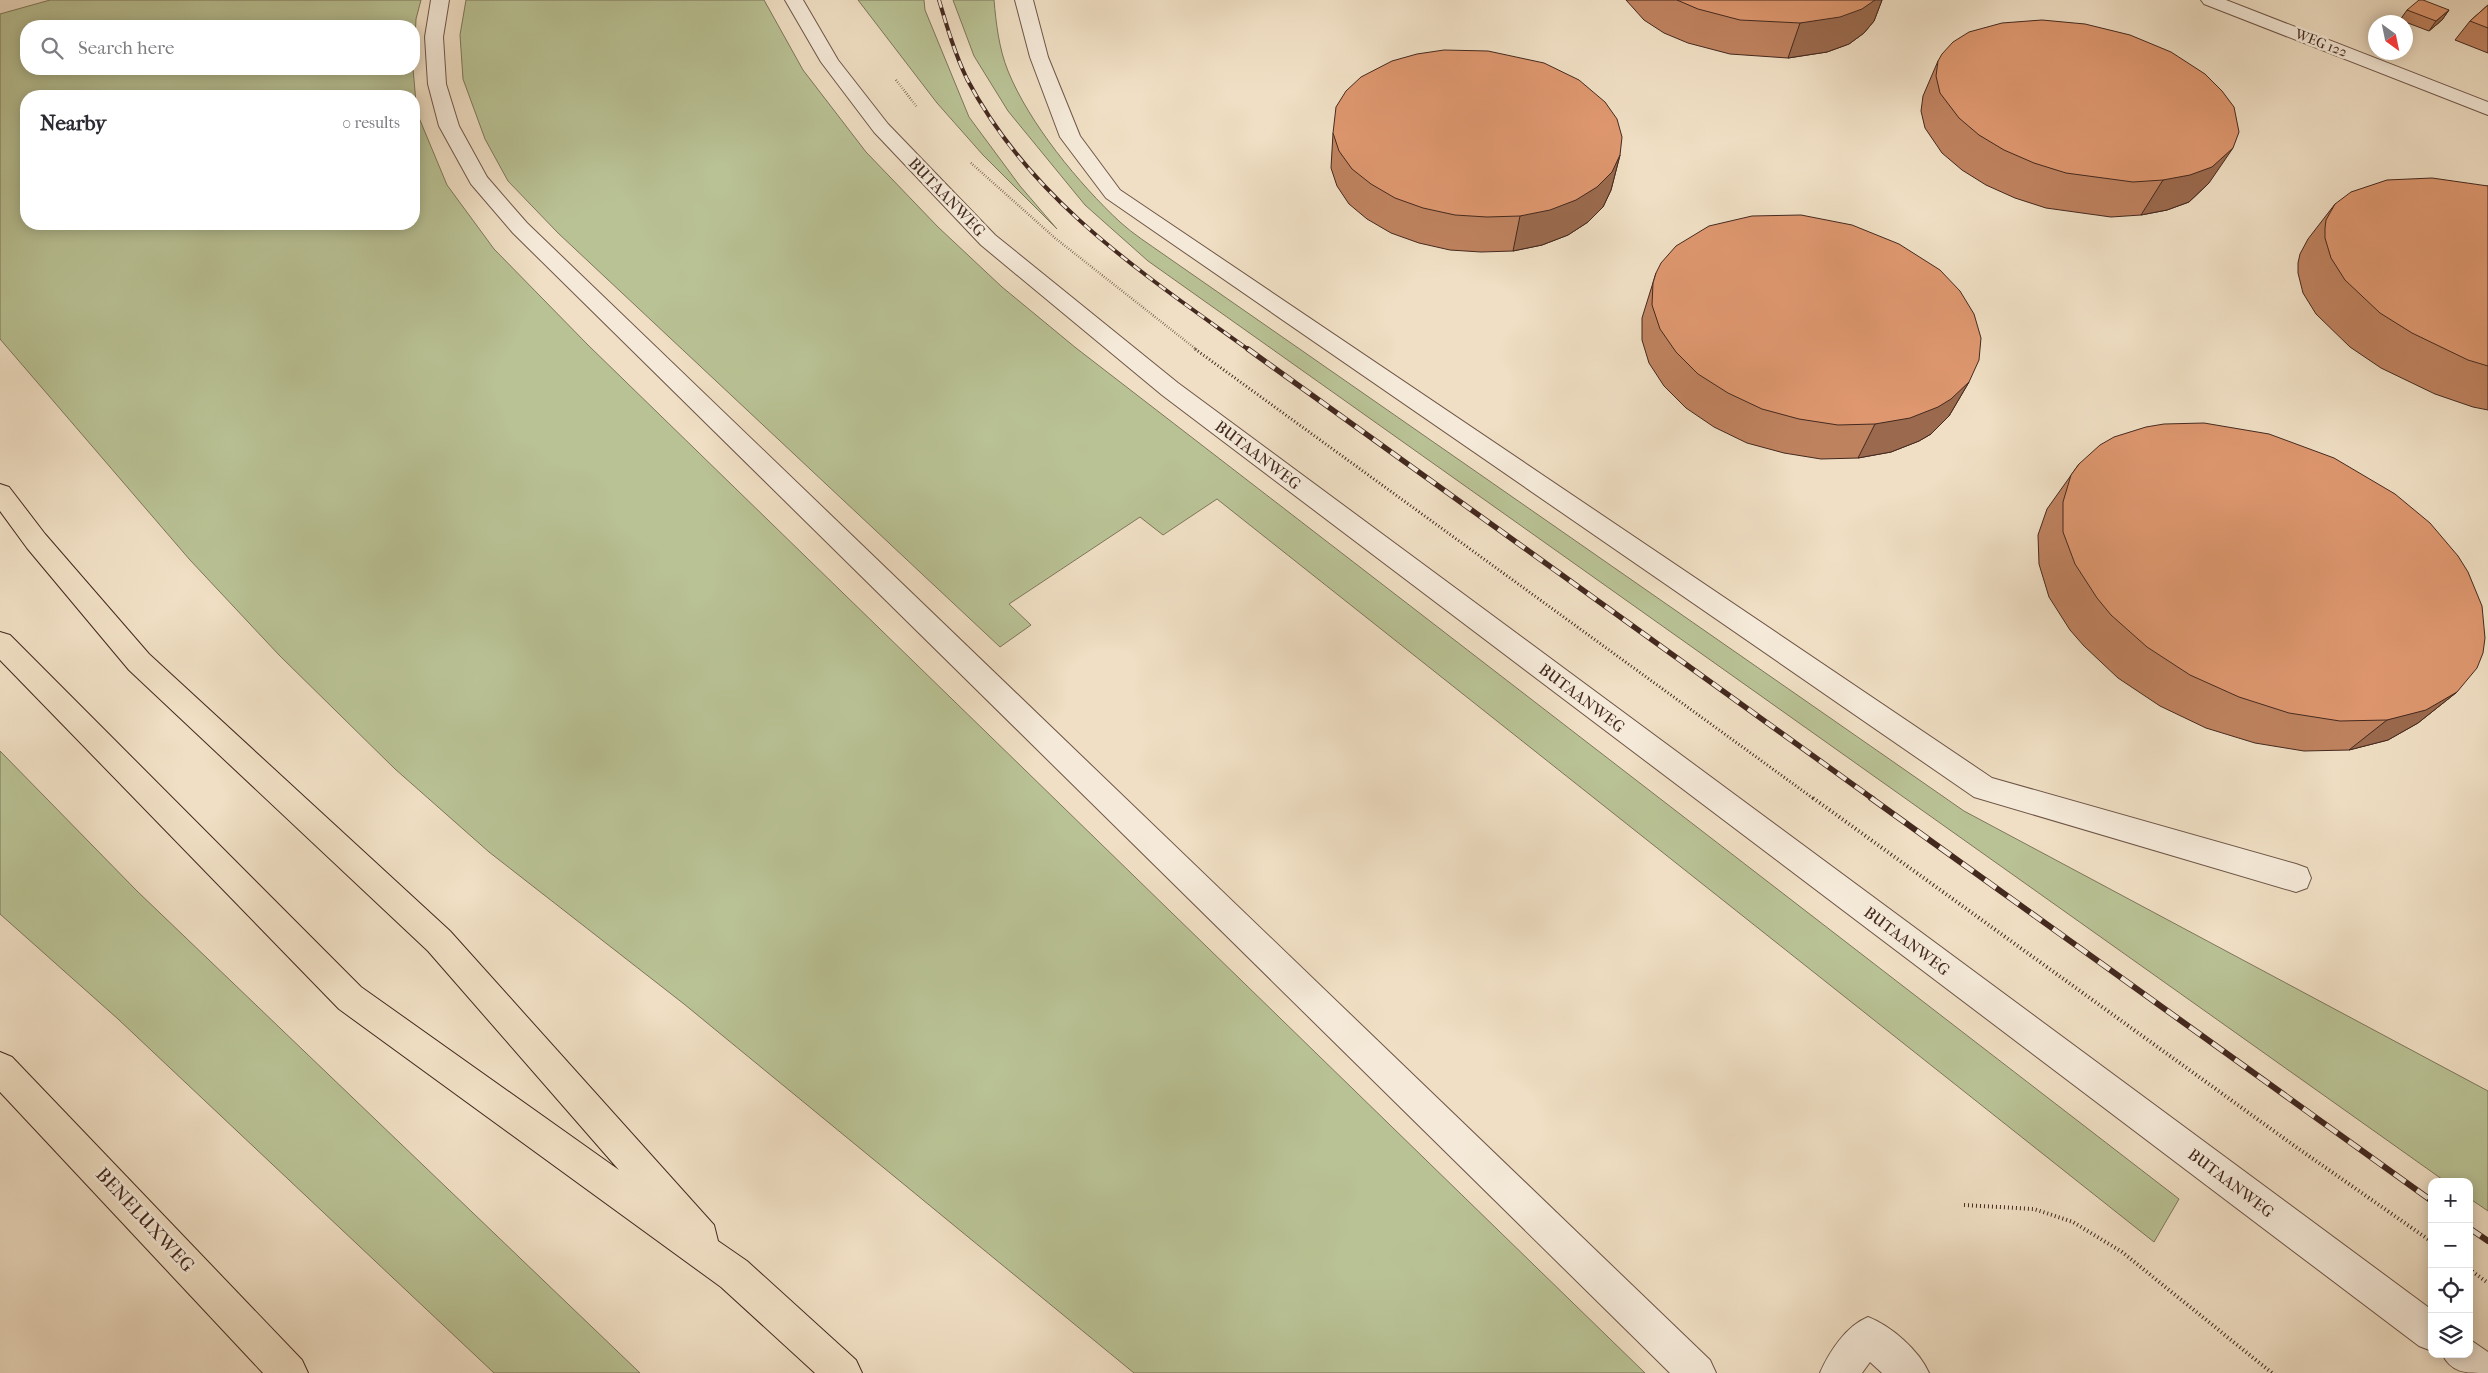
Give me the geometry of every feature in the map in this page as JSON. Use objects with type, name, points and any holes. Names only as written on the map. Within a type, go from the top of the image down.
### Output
[{"type":"highway","points":[[0,493],[36,541],[139,662],[439,941],[734,1274],[843,1373]]},
{"type":"highway","points":[[0,643],[350,998],[734,1274]]},
{"type":"highway","name":"BENELUXWEG","points":[[0,1068],[289,1373]]},
{"type":"street","points":[[440,0],[434,37],[437,84],[449,126],[478,180],[520,228],[1696,1373]]},
{"type":"street","name":"BUTAANWEG","points":[[794,0],[830,62],[881,128],[988,240],[1170,389],[2428,1330]]},
{"type":"street","points":[[1024,0],[1038,57],[1070,137],[1113,194],[1984,788],[2296,878]]},
{"type":"street","name":"WEG 122","points":[[2210,0],[2488,108]]},
{"type":"street","points":[[1839,1373],[1868,1335],[1910,1373]]},
{"type":"street","points":[[2465,1358],[2485,1373]]},
{"type":"path","points":[[889,72],[919,110]]},
{"type":"path","points":[[966,159],[1056,238],[1220,369],[2280,1135],[2428,1239]]},
{"type":"path","points":[[1964,1205],[2034,1209],[2073,1222],[2122,1252],[2272,1373]]},
{"type":"path","points":[[2473,1272],[2488,1283]]},
{"type":"green space","points":[[50,0],[421,0],[416,20],[20,20],[20,75],[414,75],[415,90],[20,90],[20,230],[420,230],[420,120],[447,185],[494,249],[588,345],[1645,1373],[1134,1373],[684,1004],[489,852],[395,769],[279,655],[190,560],[0,339],[0,14]]},
{"type":"green space","points":[[466,0],[764,0],[803,70],[866,152],[938,227],[1002,287],[1076,348],[2179,1199],[2154,1242],[1217,499],[1163,535],[1140,517],[1009,604],[1031,625],[1000,647],[558,233],[508,181],[485,139],[463,79],[460,35]]},
{"type":"green space","points":[[858,0],[924,0],[925,10],[969,117],[1020,186],[1057,229],[983,155],[937,103]]},
{"type":"green space","points":[[953,0],[994,0],[1002,54],[1017,91],[1056,152],[1088,190],[1130,231],[1964,811],[2488,1091],[2488,1211],[2473,1201],[2473,1178],[2440,1178],[1148,261],[1085,205],[1008,111],[974,56]]},
{"type":"green space","points":[[0,751],[137,891],[640,1373],[494,1373],[118,1019],[0,914]]},
{"type":"building","points":[[1677,0],[1875,0],[1862,9],[1840,17],[1800,23],[1740,20],[1698,9]]},
{"type":"building","points":[[2419,0],[2449,10],[2436,21],[2407,10]]},
{"type":"building","points":[[2488,5],[2488,28],[2470,21]]},
{"type":"building","points":[[2042,20],[2085,24],[2130,35],[2171,52],[2205,74],[2222,91],[2234,107],[2239,132],[2233,148],[2212,167],[2190,175],[2163,180],[2133,182],[2066,173],[2034,163],[2004,150],[1979,135],[1959,118],[1940,93],[1936,76],[1938,61],[1953,42],[1969,32],[2002,23]]},
{"type":"building","points":[[1444,50],[1488,51],[1544,63],[1579,80],[1605,102],[1617,119],[1622,137],[1620,155],[1612,172],[1597,187],[1576,200],[1550,210],[1520,216],[1487,217],[1455,215],[1423,208],[1395,198],[1371,184],[1352,169],[1339,151],[1333,133],[1336,107],[1346,91],[1361,77],[1392,61],[1417,54]]},
{"type":"building","points":[[2432,178],[2488,186],[2488,366],[2468,360],[2412,333],[2380,313],[2345,280],[2331,258],[2325,238],[2326,220],[2335,204],[2351,192],[2387,180]]},
{"type":"building","points":[[1801,215],[1852,225],[1899,244],[1940,270],[1960,291],[1974,314],[1981,338],[1979,360],[1969,382],[1951,399],[1938,407],[1910,418],[1875,424],[1838,425],[1799,419],[1762,409],[1728,393],[1698,374],[1676,352],[1660,329],[1652,305],[1653,283],[1656,273],[1661,263],[1676,246],[1709,226],[1752,216]]},
{"type":"building","points":[[2204,423],[2269,434],[2334,458],[2395,494],[2430,523],[2458,556],[2468,572],[2482,606],[2485,638],[2483,653],[2477,668],[2457,692],[2426,710],[2387,720],[2340,721],[2289,713],[2239,697],[2190,675],[2147,647],[2111,615],[2097,598],[2075,564],[2063,532],[2063,502],[2071,475],[2079,464],[2100,445],[2114,437],[2146,427],[2164,424]]},
{"type":"railway","points":[[939,0],[955,50],[967,79],[993,122],[1023,162],[1056,198],[1129,262],[1249,350]]},
{"type":"railway","points":[[1248,349],[1873,799]]},
{"type":"railway","points":[[1871,798],[2428,1198]]},
{"type":"railway","points":[[2473,1231],[2488,1241]]}]
